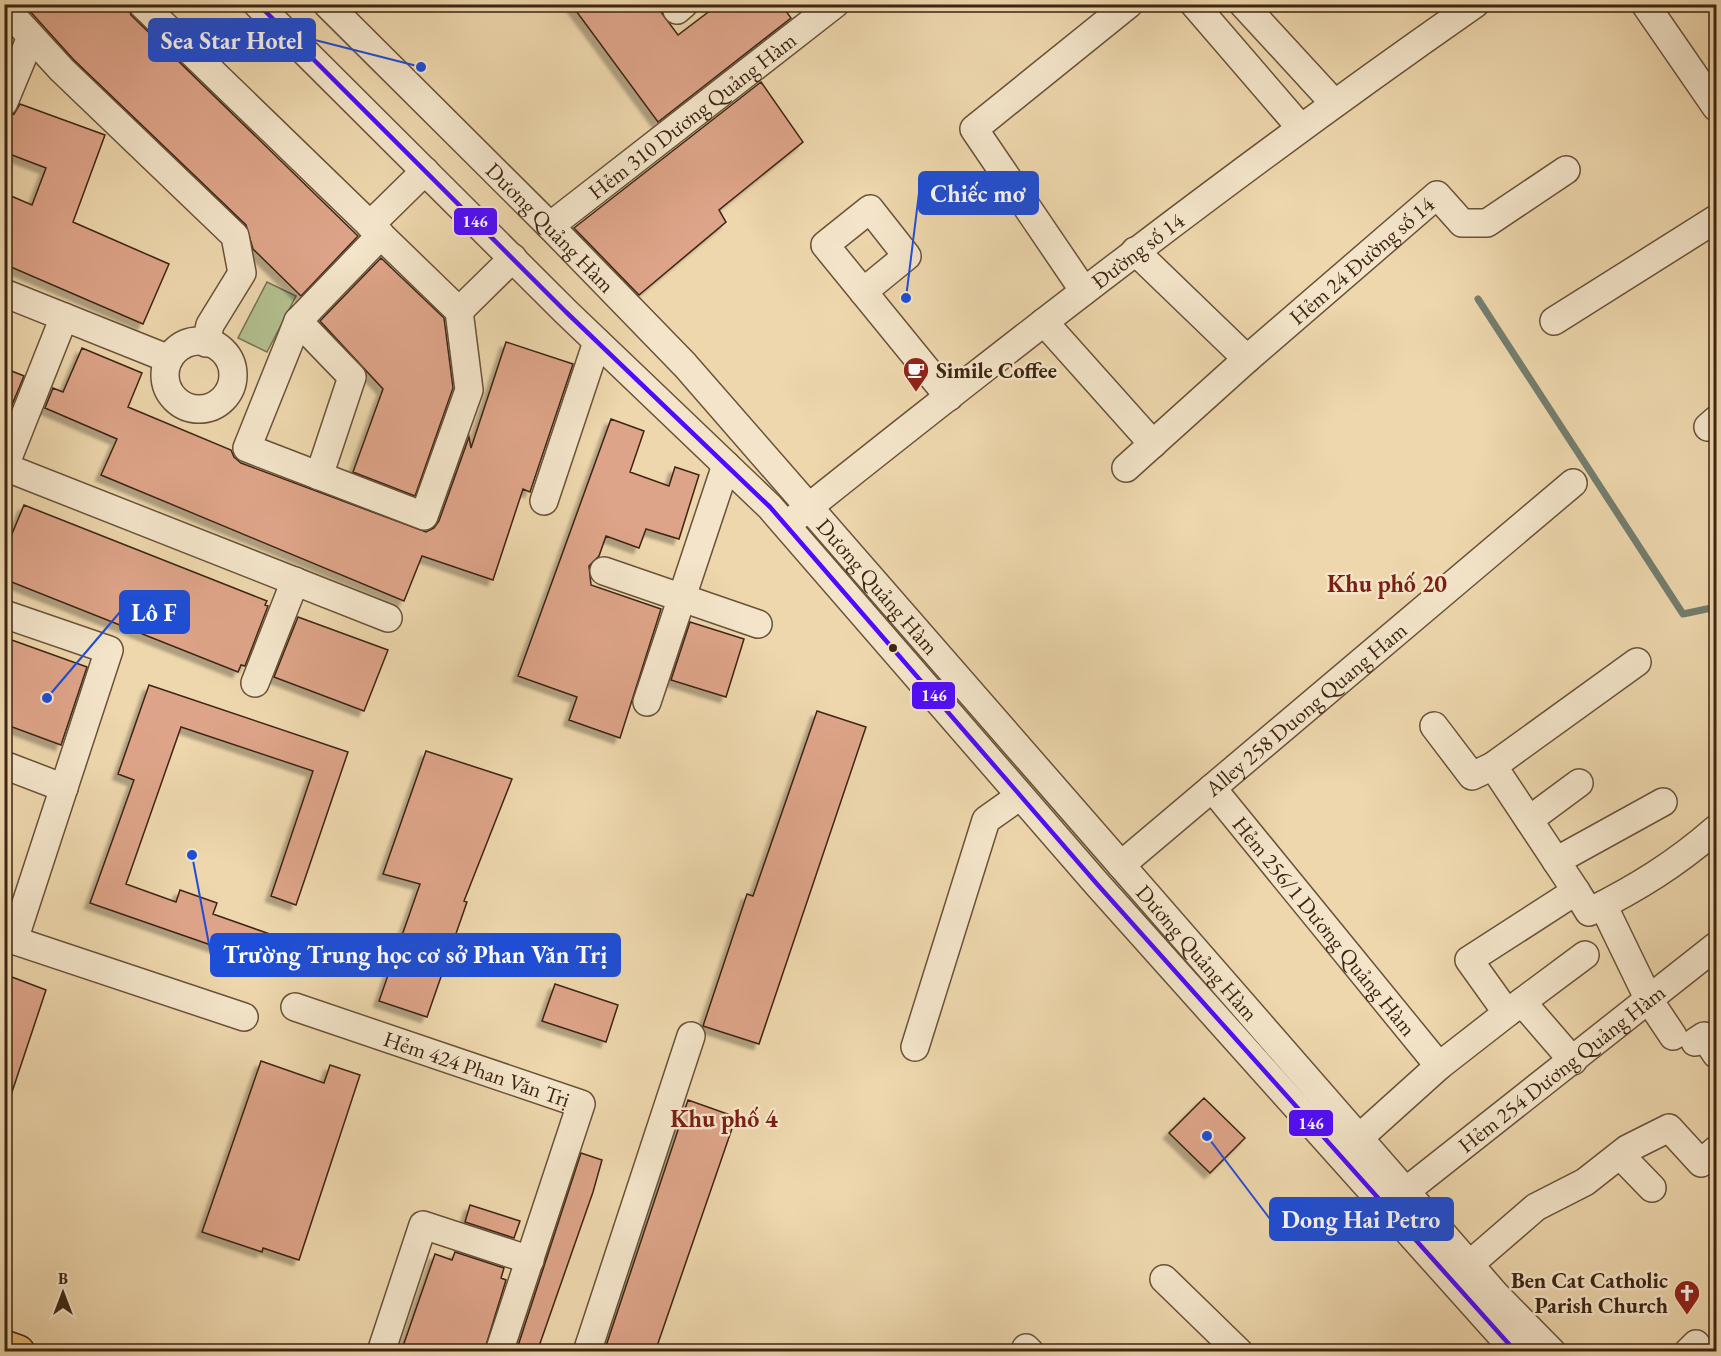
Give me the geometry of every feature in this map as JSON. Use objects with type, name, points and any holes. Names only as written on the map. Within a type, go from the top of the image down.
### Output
[{"type":"main road","points":[[4,1347],[18,1352]]},
{"type":"street","points":[[142,4],[376,230],[459,311],[469,390],[424,516],[247,448],[298,321],[376,230],[425,171]]},
{"type":"street","name":"Dương Quảng Hàm","points":[[257,4],[597,342],[786,525],[1020,796],[1516,1352]]},
{"type":"street","name":"Dương Quảng Hàm","points":[[327,4],[550,226],[685,365],[1470,1264],[1552,1352]]},
{"type":"street","name":"Hẻm 310 Dương Quảng Hàm","points":[[550,226],[835,4]]},
{"type":"street","points":[[1084,291],[974,129],[1129,4]]},
{"type":"street","points":[[1194,4],[1300,127]]},
{"type":"street","points":[[1243,4],[1334,103]]},
{"type":"street","name":"Đường số 14","points":[[786,525],[1135,251],[1300,127],[1475,4]]},
{"type":"street","points":[[1645,4],[1712,91]]},
{"type":"street","points":[[4,15],[17,21],[30,37],[126,133],[235,236],[242,273],[210,326],[206,343]]},
{"type":"street","points":[[4,102],[30,37]]},
{"type":"street","name":"Hẻm 24 Đường số 14","points":[[1126,468],[1247,359],[1437,195],[1462,223],[1487,223],[1566,170]]},
{"type":"street","points":[[1554,321],[1716,219]]},
{"type":"street","points":[[1135,251],[1247,359]]},
{"type":"street","points":[[459,311],[513,258]]},
{"type":"street","points":[[863,292],[949,397]]},
{"type":"street","points":[[4,293],[169,359]]},
{"type":"street","points":[[64,317],[6,459],[388,618]]},
{"type":"street","points":[[298,321],[352,377],[319,476]]},
{"type":"street","points":[[1044,322],[1153,444]]},
{"type":"street","points":[[544,501],[597,342]]},
{"type":"street","points":[[206,343],[217,347],[231,365],[230,387],[216,405],[193,409],[183,405],[168,390],[165,369],[169,359],[185,345],[206,343]]},
{"type":"street","points":[[230,387],[265,402]]},
{"type":"street","points":[[646,702],[726,465]]},
{"type":"street","name":"Alley 258 Duong Quang Ham","points":[[1121,865],[1573,483]]},
{"type":"street","points":[[604,571],[758,624]]},
{"type":"street","points":[[255,683],[295,581]]},
{"type":"street","points":[[4,614],[109,650],[64,788],[9,938],[244,1017]]},
{"type":"street","points":[[1434,726],[1472,776],[1493,766],[1637,662]]},
{"type":"street","points":[[4,765],[64,788]]},
{"type":"street","points":[[1493,766],[1589,912],[1675,864],[1716,829]]},
{"type":"street","points":[[1529,820],[1579,783]]},
{"type":"street","name":"Hẻm 256/1 Dương Quảng Hàm","points":[[1212,788],[1439,1065]]},
{"type":"street","points":[[915,1047],[986,820],[1020,796]]},
{"type":"street","points":[[1556,861],[1663,802]]},
{"type":"street","points":[[1573,1061],[1514,1008],[1469,960],[1576,891]]},
{"type":"street","points":[[1603,905],[1649,1000],[1695,1044]]},
{"type":"street","name":"Hẻm 254 Dương Quảng Hàm","points":[[1406,1191],[1716,946]]},
{"type":"street","points":[[1359,1137],[1439,1065],[1585,956]]},
{"type":"street","name":"Hẻm 424 Phan Văn Trị","points":[[295,1007],[581,1104],[500,1352]]},
{"type":"street","points":[[587,1352],[691,1036]]},
{"type":"street","points":[[1470,1264],[1536,1207],[1585,1182],[1620,1155],[1669,1128],[1701,1163],[1716,1150]]},
{"type":"street","points":[[1620,1155],[1652,1188]]},
{"type":"street","points":[[381,1352],[423,1225],[530,1260]]},
{"type":"street","points":[[1164,1278],[1239,1352]]},
{"type":"green space","points":[[267,282],[296,296],[267,352],[238,338]]},
{"type":"building","points":[[19,4],[127,4],[131,15],[358,236],[301,296],[253,249],[246,225],[73,59],[29,10]]},
{"type":"building","points":[[571,4],[655,4],[678,35],[719,4],[781,4],[791,18],[658,122]]},
{"type":"building","points":[[761,82],[803,142],[719,210],[726,222],[639,295],[574,228]]},
{"type":"building","points":[[20,104],[105,135],[73,222],[169,264],[143,324],[4,264],[4,193],[32,205],[46,168],[4,152],[4,117],[14,114]]},
{"type":"building","points":[[381,258],[444,318],[453,388],[415,496],[353,472],[383,389],[320,321]]},
{"type":"building","points":[[506,342],[573,364],[530,492],[523,489],[493,580],[422,556],[404,601],[101,475],[117,439],[45,408],[53,388],[63,392],[82,348],[142,373],[128,407],[231,450],[234,457],[241,463],[426,532],[434,528],[439,521],[469,437],[471,448]]},
{"type":"building","points":[[4,368],[24,376],[4,424]]},
{"type":"building","points":[[611,419],[644,431],[630,472],[669,486],[675,467],[699,475],[679,539],[646,529],[639,548],[606,536],[599,556],[589,566],[591,585],[661,609],[620,738],[569,720],[577,697],[518,676]]},
{"type":"building","points":[[24,505],[267,601],[265,605],[268,606],[245,666],[241,665],[238,672],[4,579],[4,553]]},
{"type":"building","points":[[298,617],[388,650],[364,711],[274,677]]},
{"type":"building","points":[[690,622],[744,639],[726,697],[671,680]]},
{"type":"building","points":[[9,639],[87,667],[61,745],[4,724],[4,651]]},
{"type":"building","points":[[149,685],[348,752],[296,905],[271,896],[313,771],[181,727],[126,884],[176,902],[180,890],[217,903],[213,914],[284,939],[274,967],[90,903],[134,780],[118,774]]},
{"type":"building","points":[[817,711],[866,727],[759,1044],[703,1026],[747,894],[753,896]]},
{"type":"building","points":[[426,751],[512,779],[464,901],[467,902],[427,1017],[379,1001],[420,884],[383,874]]},
{"type":"building","points":[[4,974],[46,990],[8,1104],[4,1104]]},
{"type":"building","points":[[555,984],[618,1005],[606,1042],[542,1021]]},
{"type":"building","points":[[261,1061],[324,1083],[330,1065],[360,1075],[299,1260],[263,1248],[262,1252],[202,1232]]},
{"type":"building","points":[[1204,1098],[1245,1138],[1210,1173],[1169,1133]]},
{"type":"building","points":[[688,1100],[736,1117],[655,1352],[604,1352]]},
{"type":"building","points":[[581,1153],[602,1160],[593,1192],[537,1352],[516,1352]]},
{"type":"building","points":[[470,1205],[520,1221],[514,1238],[465,1222]]},
{"type":"building","points":[[455,1252],[504,1268],[501,1278],[506,1280],[484,1352],[401,1352],[435,1254],[452,1260]]},
{"type":"waterway","points":[[1478,299],[1683,614],[1716,607]]},
{"type":"transit line","name":"146","points":[[258,4],[566,312],[770,507],[1097,884],[1516,1352]]},
{"type":"place","name":"Sea Star Hotel","points":[[421,67]]},
{"type":"place","name":"Chiếc mơ","points":[[906,298]]},
{"type":"place","name":"Simile Coffee","points":[[916,393]]},
{"type":"place","name":"Lô F","points":[[47,698]]},
{"type":"place","name":"Trường Trung học cơ sở Phan Văn Trị","points":[[192,855]]},
{"type":"place","name":"Dong Hai Petro","points":[[1207,1136]]},
{"type":"place","name":"Ben Cat Catholic Parish Church","points":[[1687,1316]]},
{"type":"district","name":"Khu phố 20","points":[[1387,583]]},
{"type":"district","name":"Khu phố 4","points":[[724,1118]]}]
